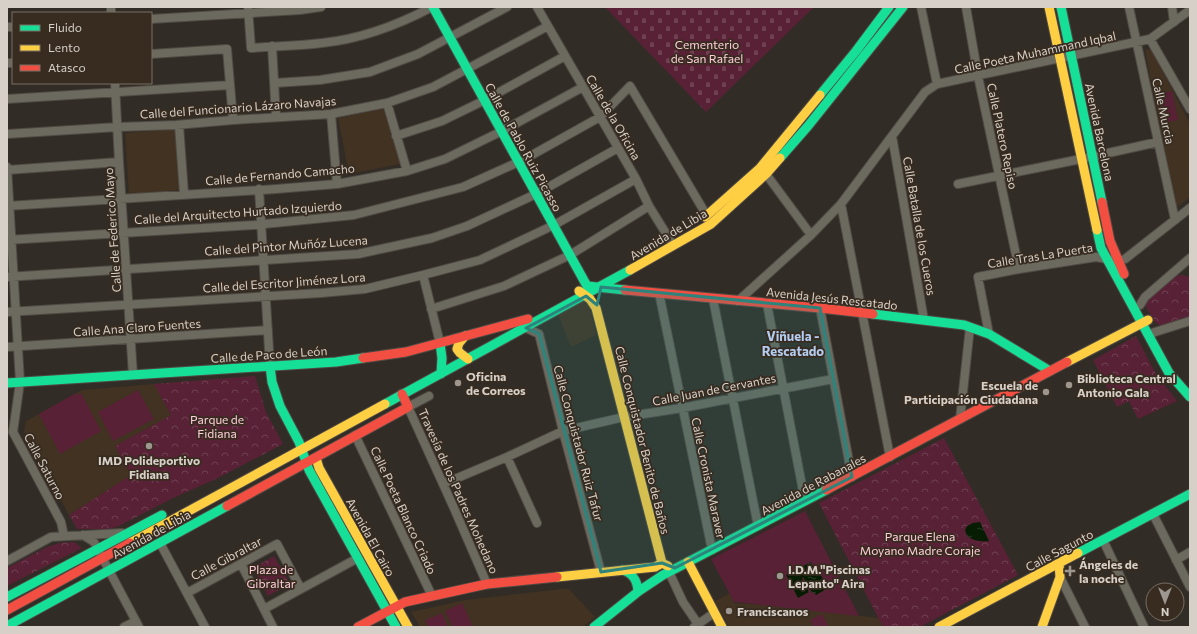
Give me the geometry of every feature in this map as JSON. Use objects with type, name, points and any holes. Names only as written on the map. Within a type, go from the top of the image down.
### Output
[{"type":"main road","name":"Calle de Pablo Ruiz Picasso","points":[[433,7],[570,255],[584,291]]},
{"type":"main road","name":"Avenida de Libia","points":[[349,420],[584,291],[670,240],[706,216],[760,168],[856,51],[889,7]]},
{"type":"main road","name":"Avenida de Libia","points":[[601,287],[711,224],[733,206],[766,174],[808,126],[903,7]]},
{"type":"main road","name":"Avenida Barcelona","points":[[1050,7],[1101,248],[1151,333],[1155,349],[1169,373],[1190,397]]},
{"type":"main road","name":"Avenida Barcelona","points":[[1061,7],[1110,241],[1118,261],[1140,305],[1145,322]]},
{"type":"main road","name":"Avenida Jesús Rescatado","points":[[601,287],[820,308],[970,327],[989,334],[1050,371]]},
{"type":"main road","points":[[584,291],[601,287]]},
{"type":"main road","name":"Calle Conquistador Benito de Baños","points":[[596,308],[601,287]]},
{"type":"main road","name":"Calle Conquistador Benito de Baños","points":[[584,291],[596,308],[662,564]]},
{"type":"main road","name":"Avenida de Rabanales","points":[[594,627],[638,591],[672,570],[852,477],[1145,322]]},
{"type":"main road","name":"Calle de Paco de León","points":[[7,383],[329,362],[374,357],[440,346],[465,336],[527,323]]},
{"type":"main road","points":[[1151,333],[1190,388]]},
{"type":"main road","points":[[463,358],[457,349],[458,344],[465,336]]},
{"type":"main road","points":[[440,346],[452,357],[463,358]]},
{"type":"main road","points":[[440,346],[441,370]]},
{"type":"main road","points":[[270,366],[275,394],[300,445],[306,463],[282,460]]},
{"type":"main road","name":"Avenida de Libia","points":[[205,492],[402,394],[441,370]]},
{"type":"main road","points":[[402,394],[408,407]]},
{"type":"main road","name":"Avenida de Libia","points":[[7,626],[19,624],[109,570],[408,407]]},
{"type":"main road","points":[[349,420],[355,435]]},
{"type":"main road","name":"Avenida de Libia","points":[[7,610],[282,460],[300,445]]},
{"type":"main road","name":"Avenida El Cairo","points":[[316,458],[318,466],[408,627]]},
{"type":"main road","name":"Avenida El Cairo","points":[[306,463],[396,627]]},
{"type":"main road","name":"Calle Sagunto","points":[[939,627],[1190,494]]},
{"type":"main road","name":"Avenida de Libia","points":[[7,597],[171,510]]},
{"type":"main road","points":[[688,562],[722,627]]},
{"type":"main road","points":[[1042,627],[1060,577],[1059,563]]},
{"type":"main road","points":[[358,627],[405,602],[487,584],[655,567],[662,564],[672,570]]},
{"type":"main road","points":[[622,570],[630,572],[634,577],[638,583],[638,591]]},
{"type":"main road","points":[[7,621],[19,624]]},
{"type":"street","points":[[152,19],[248,10],[300,10],[321,7]]},
{"type":"street","points":[[248,10],[251,48],[322,43],[354,38],[381,30],[433,7]]},
{"type":"street","points":[[274,83],[320,80],[370,72],[418,54],[507,7]]},
{"type":"street","name":"Calle de la Oficina","points":[[537,7],[636,179],[649,206],[670,240]]},
{"type":"street","name":"Calle Platero Repiso","points":[[966,7],[978,76],[1019,269]]},
{"type":"street","name":"Calle Murcia","points":[[1130,7],[1175,220]]},
{"type":"street","points":[[1172,7],[1174,22]]},
{"type":"street","points":[[738,301],[812,235],[841,204],[925,92],[937,84],[920,8]]},
{"type":"street","points":[[1190,10],[1150,40],[1190,109]]},
{"type":"street","name":"Calle del Funcionario Lázaro Navajas","points":[[7,134],[118,127],[180,125],[331,114],[387,103],[433,87],[548,26]]},
{"type":"street","name":"Calle Poeta Muhammand Iqbal","points":[[937,84],[1150,40]]},
{"type":"street","points":[[272,46],[276,118]]},
{"type":"street","points":[[152,54],[227,49],[233,120]]},
{"type":"street","points":[[396,136],[442,121],[485,100],[565,56]]},
{"type":"street","name":"Calle de Federico Mayo","points":[[116,84],[119,162],[133,375]]},
{"type":"street","points":[[7,99],[230,85]]},
{"type":"street","name":"Calle del Arquitecto Hurtado Izquierdo","points":[[9,240],[261,224],[354,215],[463,187],[519,162],[600,117],[630,86],[706,216]]},
{"type":"street","name":"Calle de Fernando Camacho","points":[[8,206],[337,184],[407,171],[445,158],[502,131],[583,87]]},
{"type":"street","points":[[387,103],[407,171]]},
{"type":"street","points":[[331,114],[337,184]]},
{"type":"street","points":[[180,125],[184,194]]},
{"type":"street","name":"Calle Batalla de los Cueros","points":[[892,136],[924,320]]},
{"type":"street","points":[[958,184],[1093,157],[1158,142]]},
{"type":"street","name":"Calle del Pintor Muñóz Lucena","points":[[10,276],[358,254],[432,238],[467,226],[536,194],[618,148]]},
{"type":"street","points":[[7,170],[119,162]]},
{"type":"street","name":"Calle Saturno","points":[[7,167],[11,312],[18,346],[20,382],[10,434],[61,522],[64,536]]},
{"type":"street","points":[[766,174],[812,235]]},
{"type":"street","name":"Calle del Escritor Jiménez Lora","points":[[11,312],[364,289],[480,260],[554,225],[636,179]]},
{"type":"street","points":[[259,189],[270,366]]},
{"type":"street","points":[[841,204],[890,457]]},
{"type":"street","points":[[431,309],[504,286],[570,255],[649,206]]},
{"type":"street","points":[[1106,258],[1118,261],[1125,259],[1190,208]]},
{"type":"street","name":"Calle Tras La Puerta","points":[[989,334],[978,277],[1096,257],[1106,258]]},
{"type":"street","points":[[1140,305],[1145,297],[1190,258]]},
{"type":"street","points":[[423,275],[440,346]]},
{"type":"street","name":"Calle Cronista Maraver","points":[[658,293],[712,550]]},
{"type":"street","points":[[712,298],[758,526]]},
{"type":"street","points":[[767,304],[805,501]]},
{"type":"street","points":[[820,308],[852,477]]},
{"type":"street","points":[[1151,333],[1190,321]]},
{"type":"street","name":"Calle Conquistador Ruiz Tafur","points":[[527,323],[539,334],[563,431],[601,572]]},
{"type":"street","points":[[960,419],[970,327]]},
{"type":"street","name":"Calle Ana Claro Fuentes","points":[[7,347],[268,330]]},
{"type":"street","name":"Calle Juan de Cervantes","points":[[443,484],[563,431],[624,417],[682,408],[833,379]]},
{"type":"street","name":"Avenida de Libia","points":[[408,407],[429,396]]},
{"type":"street","name":"Travesía de los Padres Mohedano","points":[[408,407],[487,584]]},
{"type":"street","name":"Calle Poeta Blanco Criado","points":[[355,435],[432,596]]},
{"type":"street","points":[[507,457],[537,523]]},
{"type":"street","points":[[1152,514],[1190,587]]},
{"type":"street","name":"Avenida de Libia","points":[[7,561],[51,537],[127,533]]},
{"type":"street","name":"Avenida de Libia","points":[[83,535],[94,542],[102,557]]},
{"type":"street","points":[[1103,540],[1144,627]]},
{"type":"street","points":[[160,542],[205,627]]},
{"type":"street","name":"Calle Gibraltar","points":[[187,593],[277,544],[301,589]]},
{"type":"street","points":[[1176,560],[1190,552]]},
{"type":"street","points":[[102,557],[137,624],[124,627]]},
{"type":"street","points":[[264,609],[358,558]]},
{"type":"street","points":[[241,564],[273,627]]},
{"type":"street","points":[[672,570],[683,602],[696,626],[714,613]]},
{"type":"street","points":[[1060,577],[1085,627]]},
{"type":"highlighted area","points":[[601,287],[820,308],[852,477],[675,568],[662,563],[601,572],[539,334],[526,328],[586,296],[597,305]]},
{"type":"shaded area","points":[[1151,49],[1190,124],[1190,197],[1176,208],[1145,50]]},
{"type":"shaded area","points":[[387,108],[394,146],[396,146],[400,164],[349,174],[338,118]]},
{"type":"shaded area","points":[[176,129],[180,190],[129,194],[125,133]]},
{"type":"shaded area","points":[[588,299],[596,335],[571,347],[558,315]]},
{"type":"shaded area","points":[[154,384],[171,415],[115,446],[131,475],[69,515],[24,432],[26,421],[82,390]]},
{"type":"shaded area","points":[[569,589],[595,617],[583,627],[420,627],[411,612],[465,600]]},
{"type":"shaded area","points":[[730,593],[734,603],[781,606],[879,618],[883,627],[729,627],[715,601]]},
{"type":"green space","name":"Cementerio de San Rafael","points":[[605,7],[814,7],[706,112]]},
{"type":"green space","points":[[1172,91],[1178,120],[1164,123],[1158,94]]},
{"type":"green space","points":[[1180,275],[1190,277],[1190,317],[1164,325],[1159,325],[1154,321],[1145,305],[1145,301],[1174,276]]},
{"type":"green space","points":[[1136,336],[1156,374],[1177,401],[1138,419],[1129,401],[1117,407],[1093,360]]},
{"type":"green space","name":"Parque de Fidiana","points":[[255,376],[266,412],[283,444],[216,479],[173,498],[119,526],[109,529],[77,529],[69,515],[131,475],[115,446],[171,415],[154,384]]},
{"type":"green space","points":[[138,390],[154,419],[113,441],[98,412]]},
{"type":"green space","points":[[76,393],[77,395],[81,393],[101,431],[60,454],[39,414]]},
{"type":"green space","name":"Parque Elena Moyano Madre Coraje","points":[[944,438],[1018,575],[920,627],[883,627],[819,503]]},
{"type":"green space","name":"I.D.M.\"Piscinas Lepanto\" Aira","points":[[805,511],[859,616],[734,602],[711,559]]},
{"type":"green space","points":[[74,542],[82,548],[7,586],[7,568],[47,547],[59,543]]},
{"type":"green space","name":"Plaza de Gibraltar","points":[[274,556],[290,584],[268,596],[253,568]]},
{"type":"green space","points":[[462,603],[473,627],[453,627],[445,611]]},
{"type":"green space","points":[[442,613],[448,627],[428,627],[425,620]]},
{"type":"green space","points":[[822,614],[829,627],[814,627],[810,620]]},
{"type":"water","points":[[980,522],[989,541],[978,541],[967,536],[965,530],[967,526]]},
{"type":"water","points":[[811,562],[815,571],[818,570],[828,588],[816,595],[814,592],[812,593],[803,577],[802,578],[809,592],[798,598],[786,575]]},
{"type":"traffic: fast","points":[[433,7],[587,286],[625,290]]},
{"type":"traffic: fast","points":[[820,95],[889,7]]},
{"type":"traffic: fast","points":[[780,158],[808,126],[903,7]]},
{"type":"traffic: fast","points":[[1061,7],[1102,202]]},
{"type":"traffic: fast","points":[[1097,230],[1101,248],[1169,373],[1190,397]]},
{"type":"traffic: fast","points":[[385,404],[630,270]]},
{"type":"traffic: fast","points":[[873,314],[964,325],[989,334],[1050,371]]},
{"type":"traffic: fast","points":[[440,343],[442,358],[441,374]]},
{"type":"traffic: fast","points":[[7,383],[336,362],[363,358]]},
{"type":"traffic: fast","points":[[270,366],[272,382],[280,406],[299,442],[309,470],[396,627]]},
{"type":"traffic: fast","points":[[594,627],[639,591],[663,575],[826,490]]},
{"type":"traffic: fast","points":[[1078,553],[1190,494]]},
{"type":"traffic: fast","points":[[7,626],[227,506]]},
{"type":"traffic: fast","points":[[7,597],[162,515]]},
{"type":"traffic: fast","points":[[622,570],[632,575],[637,584],[638,591]]},
{"type":"traffic: slow","points":[[1049,7],[1097,230]]},
{"type":"traffic: slow","points":[[705,217],[760,168],[820,95]]},
{"type":"traffic: slow","points":[[630,270],[711,224],[766,174],[780,158]]},
{"type":"traffic: slow","points":[[579,291],[590,299],[596,308],[662,563],[668,566]]},
{"type":"traffic: slow","points":[[1067,362],[1148,320]]},
{"type":"traffic: slow","points":[[465,336],[459,343],[457,349],[468,359]]},
{"type":"traffic: slow","points":[[130,543],[385,404]]},
{"type":"traffic: slow","points":[[316,458],[319,468],[408,627]]},
{"type":"traffic: slow","points":[[939,627],[1078,553]]},
{"type":"traffic: slow","points":[[688,562],[722,627]]},
{"type":"traffic: slow","points":[[557,577],[655,567],[662,563]]},
{"type":"traffic: slow","points":[[1042,627],[1060,577],[1059,563]]},
{"type":"traffic: jam","points":[[1102,202],[1110,241],[1124,274]]},
{"type":"traffic: jam","points":[[625,290],[873,314]]},
{"type":"traffic: jam","points":[[363,358],[406,352],[528,319]]},
{"type":"traffic: jam","points":[[826,490],[1067,362]]},
{"type":"traffic: jam","points":[[227,506],[408,407],[402,394]]},
{"type":"traffic: jam","points":[[7,610],[130,543]]},
{"type":"traffic: jam","points":[[358,627],[405,602],[487,584],[557,577]]},
{"type":"place","name":"Oficina de Correos","points":[[458,383]]},
{"type":"place","name":"Biblioteca Central Antonio Gala","points":[[1069,385]]},
{"type":"place","name":"Escuela de Participación Ciudadana","points":[[1046,392]]},
{"type":"place","name":"IMD Polideportivo Fidiana","points":[[149,446]]},
{"type":"place","name":"Ángeles de la noche","points":[[1070,571]]},
{"type":"place","name":"I.D.M.\"Piscinas Lepanto\" Aira","points":[[780,576]]},
{"type":"place","name":"Franciscanos","points":[[729,611]]},
{"type":"district","name":"Viñuela - Rescatado","points":[[793,344]]}]
